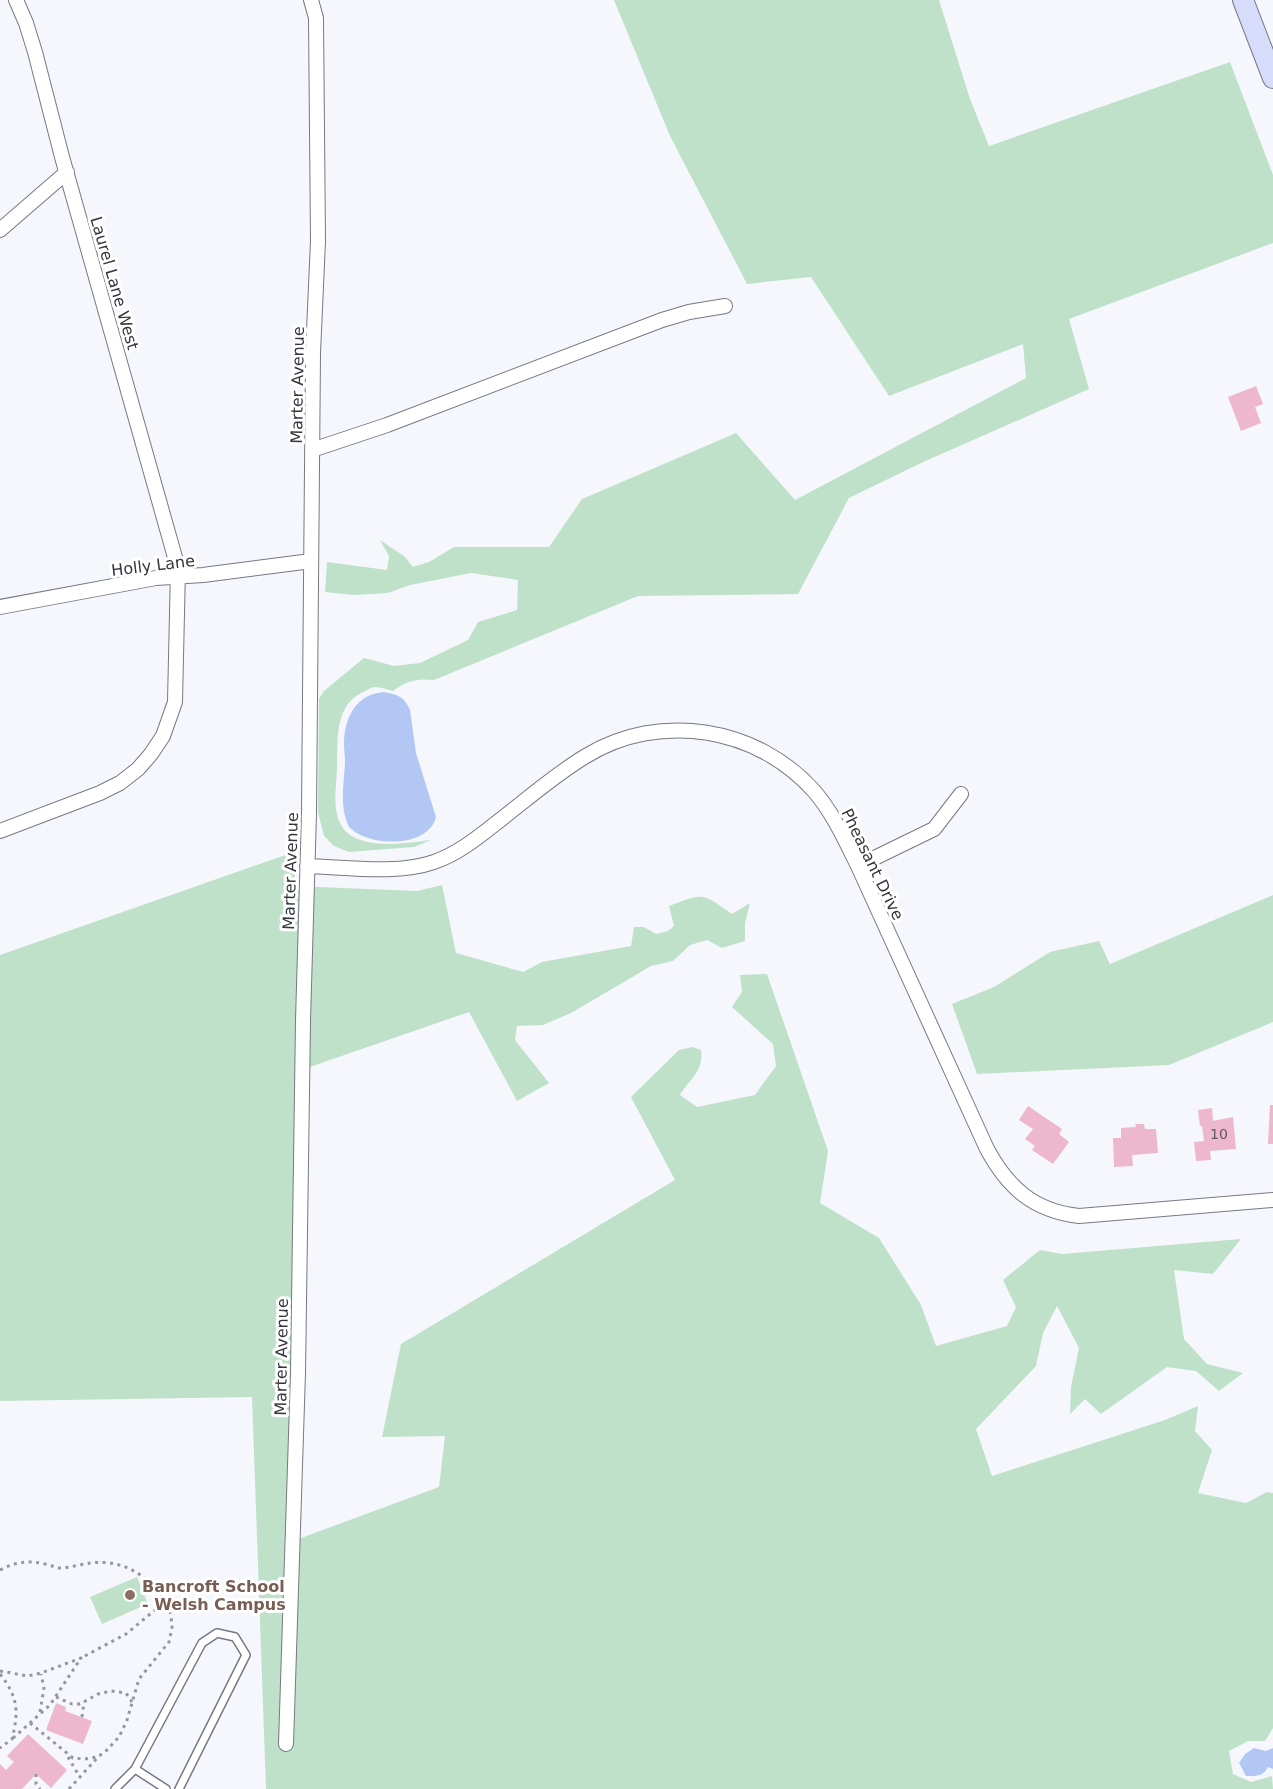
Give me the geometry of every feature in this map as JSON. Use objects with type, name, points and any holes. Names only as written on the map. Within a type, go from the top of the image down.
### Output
[{"type":"main road","points":[[1243,0],[1273,78]]},
{"type":"street","name":"Laurel Lane West","points":[[0,831],[100,793],[120,783],[138,769],[151,754],[162,736],[175,702],[178,577],[178,568],[26,23],[15,0]]},
{"type":"street","name":"Marter Avenue","points":[[286,1744],[298,1373],[313,353],[318,242],[316,18],[311,0]]},
{"type":"street","points":[[0,230],[67,172]]},
{"type":"street","points":[[312,450],[387,425],[662,320],[689,312],[725,306]]},
{"type":"street","name":"Holly Lane","points":[[0,607],[156,578],[311,561]]},
{"type":"street","name":"Pheasant Drive","points":[[307,866],[382,868],[417,866],[453,854],[471,843],[586,755],[623,739],[662,730],[681,729],[737,739],[770,755],[800,777],[826,807],[837,824],[987,1149],[1009,1183],[1024,1196],[1040,1207],[1059,1214],[1079,1216],[1273,1200]]},
{"type":"street","points":[[858,866],[934,829],[961,794]]},
{"type":"lane","points":[[115,1789],[135,1769],[202,1643],[217,1632],[235,1637],[246,1655],[179,1789]]},
{"type":"lane","points":[[135,1769],[166,1789]]},
{"type":"path","points":[[0,1570],[12,1564],[25,1562],[57,1568],[102,1562],[116,1563],[130,1568],[147,1579],[166,1601],[171,1616],[172,1628],[169,1642],[139,1679],[119,1737],[98,1756],[69,1789]]},
{"type":"path","points":[[0,1672],[28,1676],[81,1658],[126,1634],[166,1601]]},
{"type":"path","points":[[0,1748],[40,1714],[55,1697],[81,1658]]},
{"type":"path","points":[[0,1672],[16,1698],[17,1715],[12,1739]]},
{"type":"path","points":[[40,1714],[44,1688],[41,1673]]},
{"type":"path","points":[[55,1697],[72,1704],[80,1704],[98,1694],[111,1691],[126,1694],[132,1702]]},
{"type":"path","points":[[82,1718],[84,1702]]},
{"type":"path","points":[[30,1723],[73,1758],[85,1760],[98,1756]]},
{"type":"path","points":[[64,1752],[79,1776]]},
{"type":"path","points":[[36,1774],[36,1784],[40,1789]]},
{"type":"green space","points":[[614,0],[939,0],[970,99],[989,146],[1230,62],[1273,175],[1273,243],[1069,319],[1089,389],[921,463],[849,498],[798,594],[638,596],[434,680],[412,681],[393,691],[373,687],[353,698],[346,706],[339,726],[335,796],[339,822],[350,835],[368,842],[389,844],[431,840],[414,847],[349,852],[334,846],[324,836],[318,812],[319,699],[324,691],[364,658],[394,666],[420,663],[468,640],[478,622],[517,610],[518,580],[471,573],[410,585],[388,593],[353,595],[325,592],[327,562],[387,570],[389,556],[380,540],[404,556],[413,567],[429,562],[454,547],[549,547],[582,499],[736,433],[795,500],[1026,378],[1023,344],[889,396],[811,277],[747,284],[670,136]]},
{"type":"green space","points":[[297,851],[294,886],[417,891],[442,885],[456,953],[523,972],[542,962],[631,946],[634,927],[644,927],[656,934],[668,931],[674,926],[669,906],[689,899],[708,898],[732,914],[750,903],[745,923],[745,941],[722,948],[707,940],[690,945],[673,961],[651,966],[571,1013],[543,1025],[517,1026],[515,1040],[549,1083],[517,1101],[469,1012],[301,1070],[293,1541],[439,1487],[445,1436],[382,1437],[401,1344],[675,1180],[631,1097],[679,1050],[693,1047],[701,1050],[700,1064],[680,1095],[697,1107],[755,1095],[776,1066],[773,1044],[732,1007],[742,992],[740,975],[767,974],[828,1151],[820,1203],[879,1238],[921,1305],[936,1346],[1007,1326],[1016,1307],[1003,1280],[1040,1250],[1062,1254],[1241,1239],[1213,1274],[1174,1270],[1184,1339],[1207,1364],[1243,1373],[1219,1391],[1196,1371],[1167,1367],[1101,1414],[1085,1399],[1070,1414],[1071,1387],[1079,1348],[1057,1306],[1043,1333],[1036,1366],[976,1429],[992,1476],[1165,1420],[1198,1406],[1195,1431],[1212,1450],[1198,1493],[1246,1503],[1267,1492],[1273,1493],[1273,1728],[1265,1741],[1248,1741],[1229,1751],[1233,1774],[1251,1782],[1272,1776],[1273,1789],[266,1789],[252,1397],[0,1401],[0,955]]},
{"type":"green space","points":[[1273,895],[1273,1022],[1169,1065],[977,1074],[952,1004],[994,987],[1050,952],[1099,941],[1110,964]]},
{"type":"green space","points":[[137,1577],[148,1604],[102,1624],[90,1597]]},
{"type":"water","points":[[384,692],[400,697],[410,710],[416,753],[436,817],[431,827],[422,835],[397,842],[383,841],[358,834],[349,827],[343,803],[346,725],[359,702],[366,697]]},
{"type":"water","points":[[1254,1748],[1266,1751],[1273,1748],[1273,1769],[1268,1767],[1261,1774],[1246,1776],[1239,1763],[1245,1754]]},
{"type":"building","points":[[1256,386],[1263,404],[1255,407],[1261,423],[1241,431],[1228,397]]},
{"type":"building","points":[[1270,1105],[1273,1105],[1273,1144],[1268,1144]]},
{"type":"building","points":[[1028,1106],[1062,1129],[1059,1134],[1069,1142],[1053,1164],[1032,1150],[1035,1146],[1025,1139],[1033,1129],[1019,1120]]},
{"type":"building","points":[[1212,1108],[1213,1121],[1233,1117],[1236,1149],[1210,1151],[1211,1160],[1196,1161],[1194,1142],[1204,1141],[1198,1110]]},
{"type":"building","points":[[1135,1124],[1144,1124],[1145,1129],[1156,1129],[1158,1153],[1132,1155],[1133,1166],[1114,1167],[1113,1138],[1121,1138],[1121,1128],[1136,1127]]},
{"type":"building","points":[[56,1703],[66,1707],[65,1711],[92,1721],[83,1744],[46,1730]]},
{"type":"building","points":[[28,1734],[67,1770],[51,1788],[36,1774],[22,1789],[0,1789],[0,1764],[6,1770],[14,1762],[7,1756]]},
{"type":"place","name":"Bancroft School - Welsh Campus","points":[[130,1595]]}]
